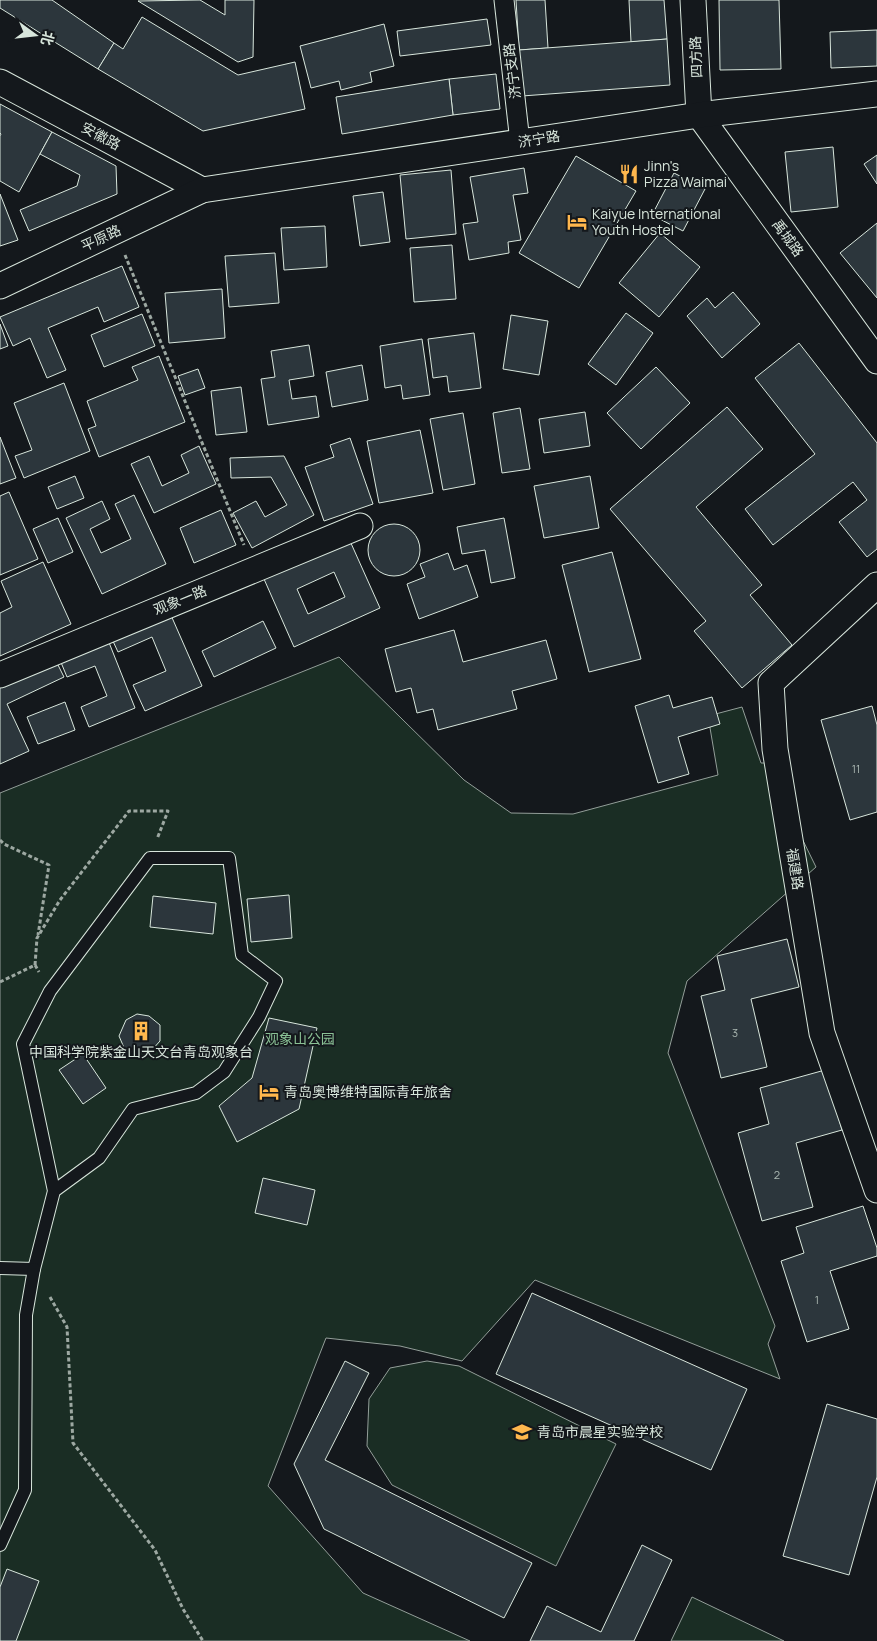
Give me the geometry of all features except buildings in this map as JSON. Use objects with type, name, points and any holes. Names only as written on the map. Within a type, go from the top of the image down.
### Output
[{"type":"street","name":"济宁支路","points":[[504,0],[520,142]]},
{"type":"street","name":"四方路","points":[[693,0],[699,115]]},
{"type":"street","name":"安徽路","points":[[0,82],[202,190]]},
{"type":"street","name":"济宁路","points":[[202,190],[699,115],[877,94]]},
{"type":"street","name":"禹城路","points":[[699,115],[877,361]]},
{"type":"street","name":"平原路","points":[[0,286],[202,190]]},
{"type":"street","name":"观象一路","points":[[0,675],[360,526]]},
{"type":"street","name":"福建路","points":[[877,585],[771,683],[775,749],[822,1032],[877,1190]]},
{"type":"lane","points":[[0,1545],[25,1490],[26,1315],[34,1269],[54,1190],[23,1044],[50,991],[150,858],[229,858],[242,955],[276,981],[259,1017],[224,1072],[196,1092],[133,1108],[99,1158],[54,1190]]},
{"type":"lane","points":[[0,1268],[34,1269]]},
{"type":"path","points":[[115,231],[254,570]]},
{"type":"path","points":[[37,938],[60,900],[129,811],[168,811],[150,858]]},
{"type":"path","points":[[0,840],[4,844],[49,865],[37,938],[35,965],[50,991]]},
{"type":"path","points":[[0,982],[35,965]]},
{"type":"path","points":[[34,1269],[68,1326],[73,1443],[155,1550],[182,1609],[203,1641]]},
{"type":"green space","name":"观象山公园","points":[[339,657],[464,780],[511,813],[573,814],[718,775],[708,716],[742,707],[761,763],[765,763],[816,867],[687,981],[668,1053],[775,1326],[768,1344],[780,1379],[535,1280],[462,1361],[400,1346],[326,1338],[268,1486],[363,1593],[470,1641],[0,1641],[0,793]]},
{"type":"green space","points":[[427,1361],[459,1366],[616,1444],[556,1566],[392,1485],[367,1446],[369,1399],[390,1368]]},
{"type":"green space","points":[[692,1597],[784,1641],[671,1641]]},
{"type":"place","name":"Jinn's Pizza Waimai","points":[[629,174]]},
{"type":"place","name":"Kaiyue International Youth Hostel","points":[[577,222]]},
{"type":"place","name":"中国科学院紫金山天文台青岛观象台","points":[[141,1031]]},
{"type":"place","name":"青岛奥博维特国际青年旅舍","points":[[269,1092]]},
{"type":"place","name":"青岛市晨星实验学校","points":[[522,1432]]}]
